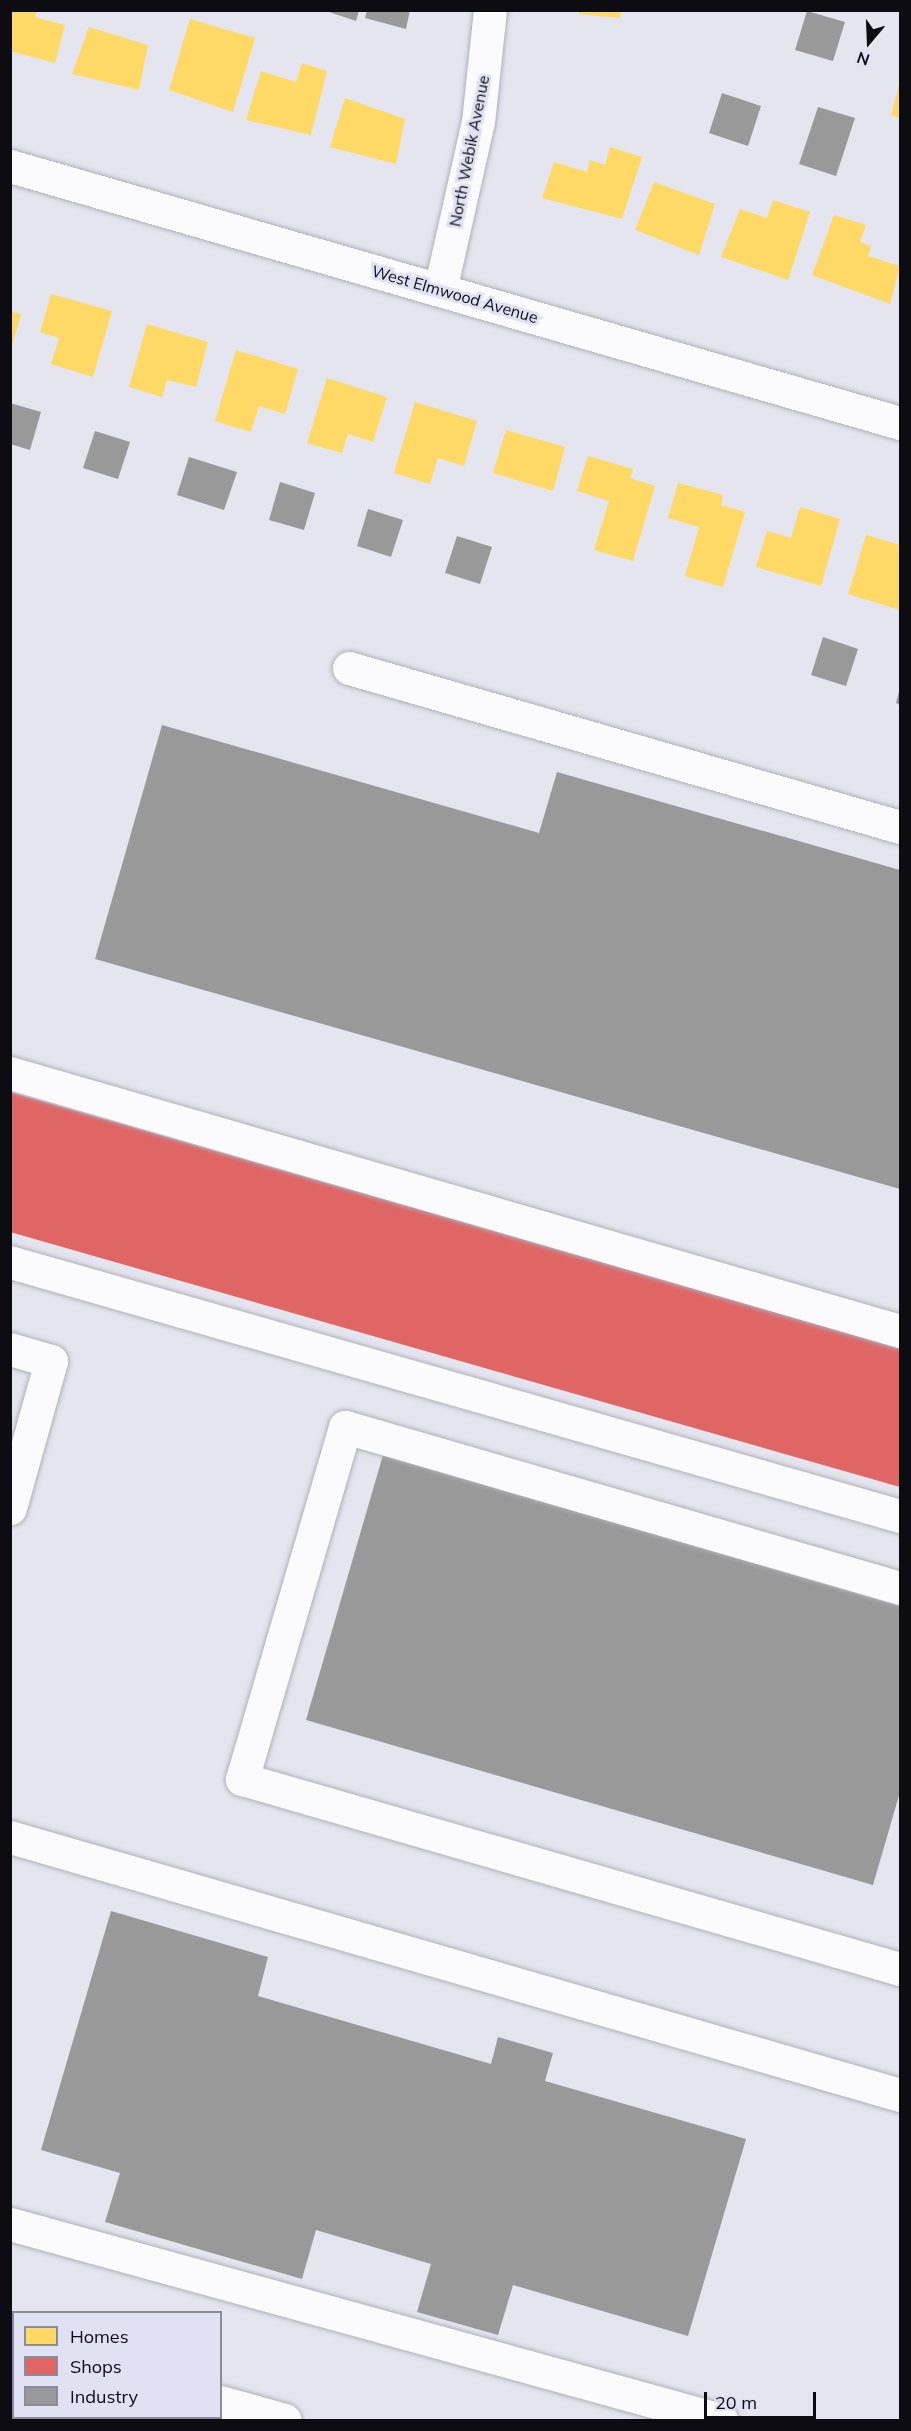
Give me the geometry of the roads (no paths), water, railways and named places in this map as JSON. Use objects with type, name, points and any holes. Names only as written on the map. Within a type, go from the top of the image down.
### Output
[{"type":"street","name":"North Webik Avenue","points":[[440,290],[478,122],[490,10]]},
{"type":"street","name":"West Elmwood Avenue","points":[[10,166],[900,423]]},
{"type":"street","points":[[349,668],[900,827]]},
{"type":"street","points":[[10,1073],[900,1331]]},
{"type":"street","points":[[10,1262],[900,1516]]},
{"type":"street","points":[[10,1349],[51,1361],[10,1508]]},
{"type":"street","points":[[900,1588],[345,1427],[242,1779],[900,1969]]},
{"type":"street","points":[[10,1837],[900,2095]]},
{"type":"street","points":[[10,2224],[721,2421]]},
{"type":"street","points":[[222,2403],[285,2421]]}]
